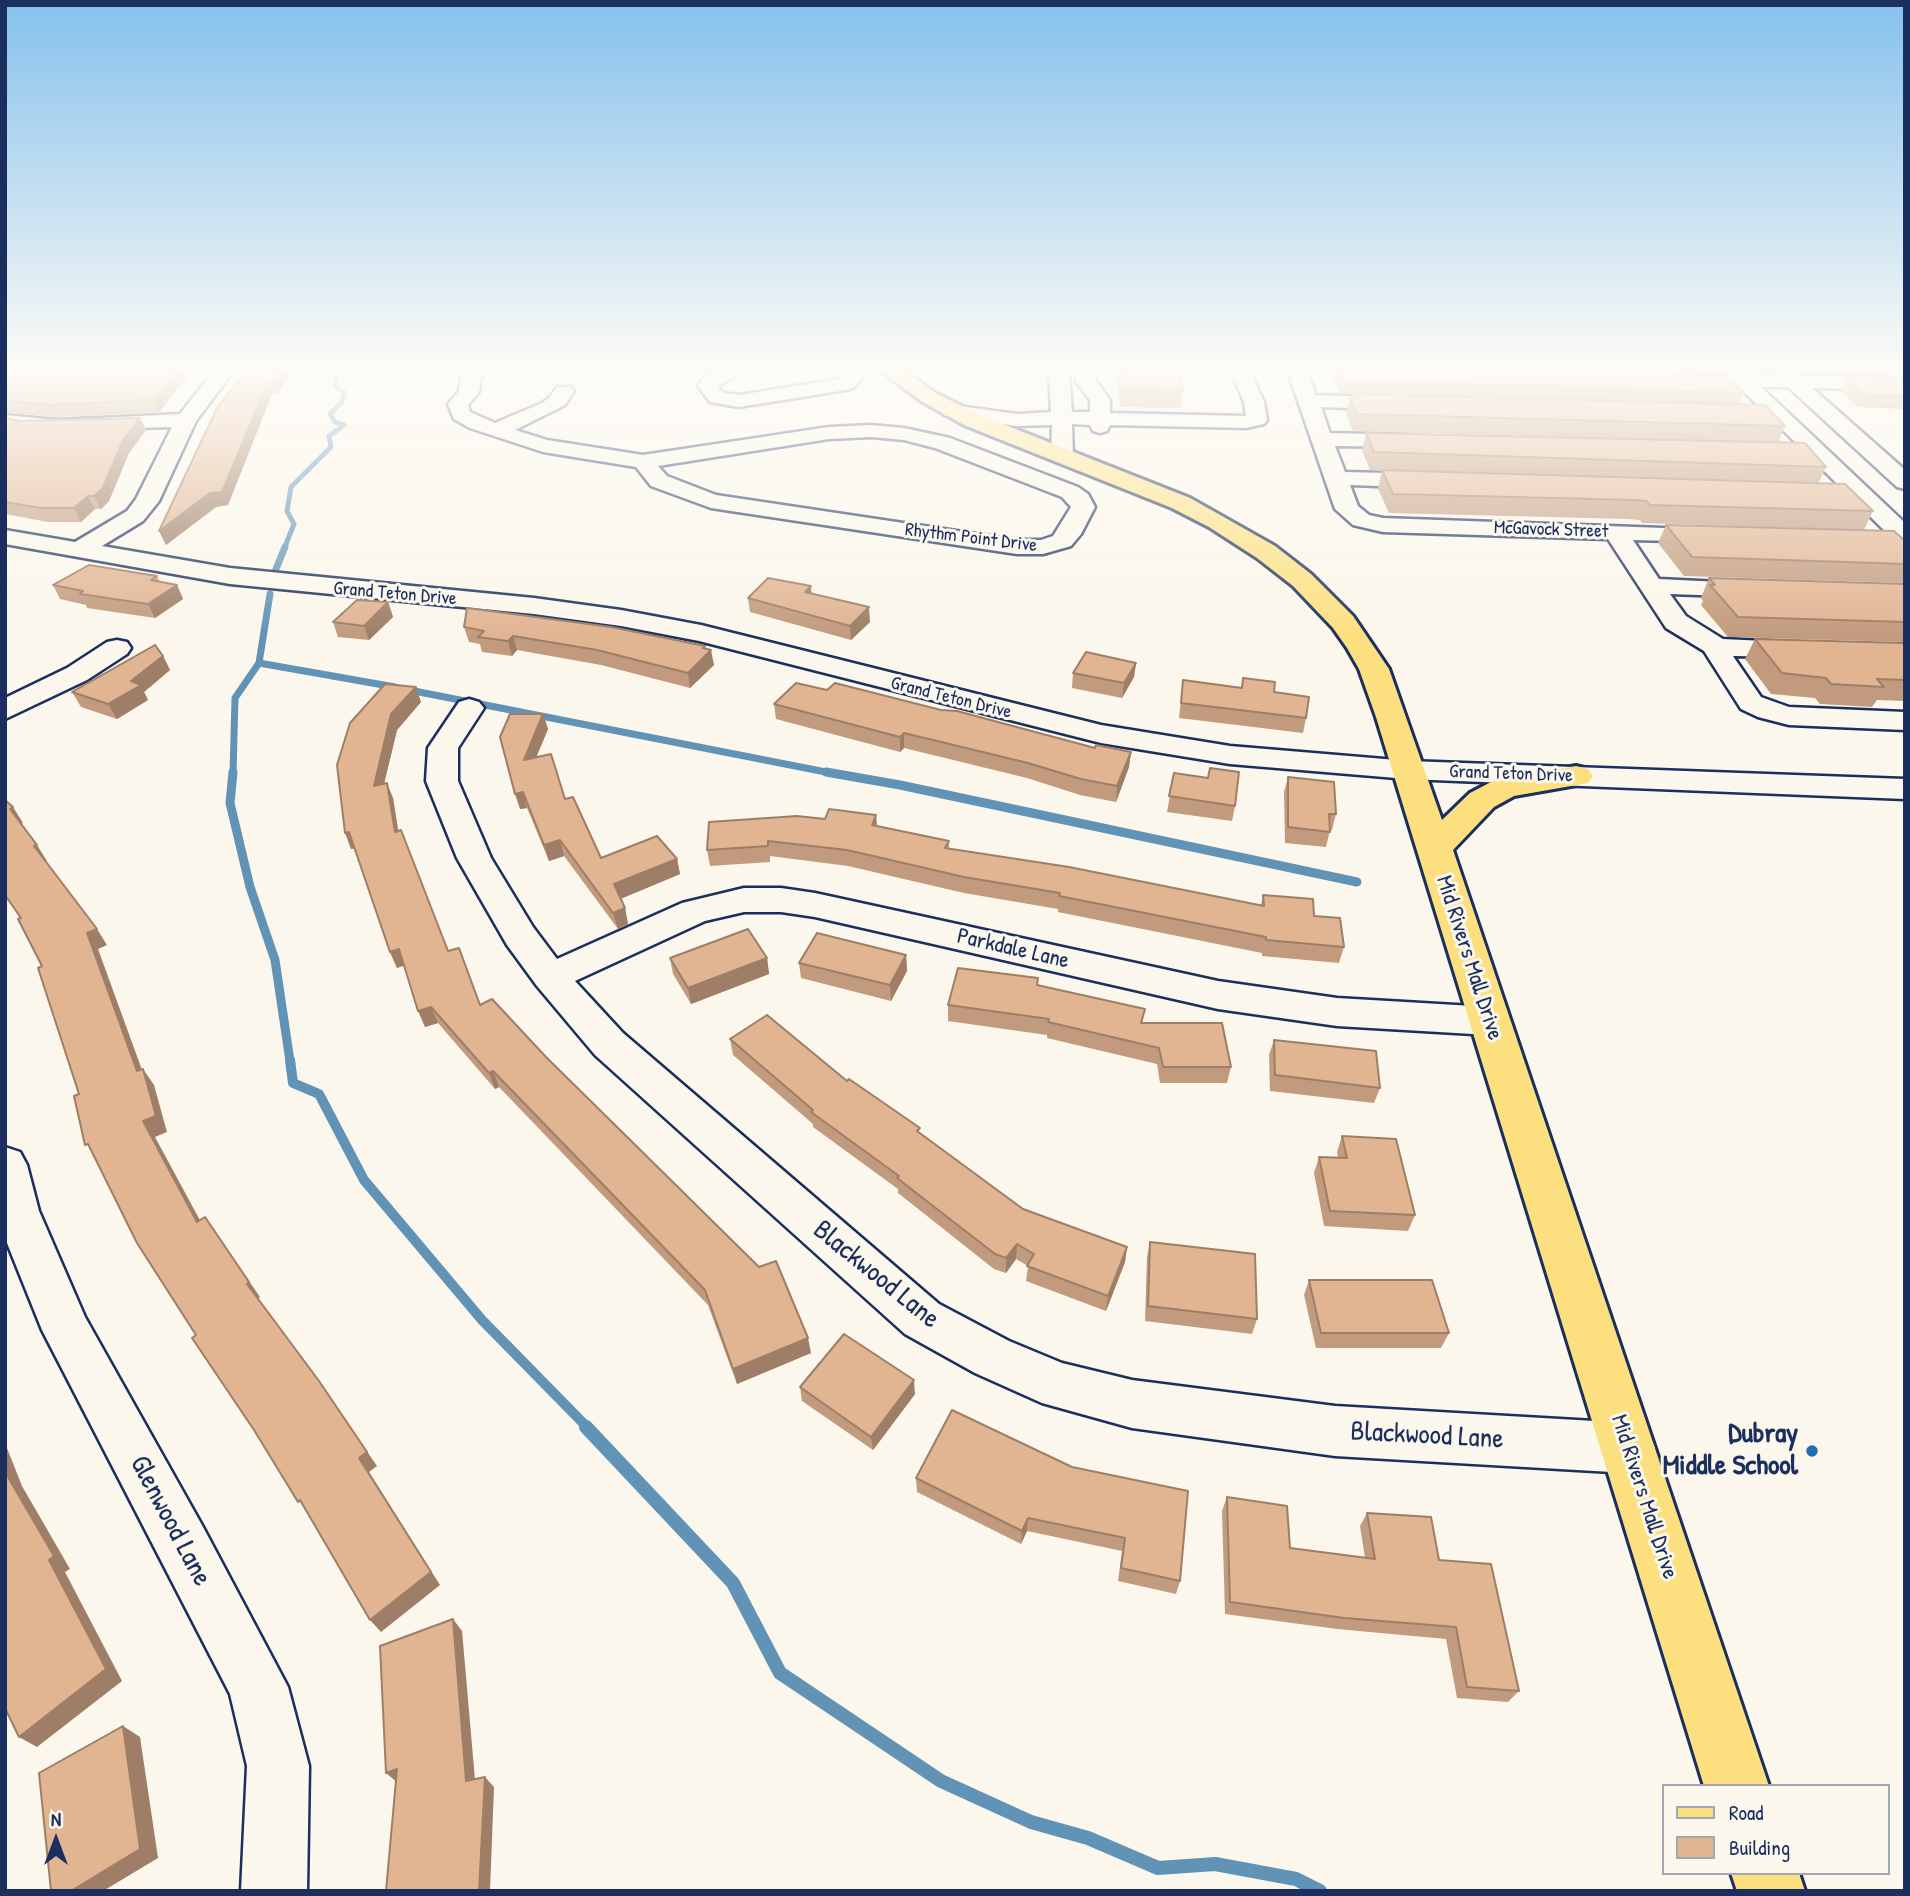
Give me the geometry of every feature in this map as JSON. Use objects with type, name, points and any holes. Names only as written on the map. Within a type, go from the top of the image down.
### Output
[{"type":"main road","name":"Mid Rivers Mall Drive","points":[[1073,460],[1171,499],[1218,522],[1276,559],[1321,597],[1355,639],[1374,669],[1736,1784]]},
{"type":"main road","points":[[1433,849],[1482,800],[1504,788],[1576,776]]},
{"type":"street","points":[[78,550],[135,516],[147,501],[166,460]]},
{"type":"street","name":"Rhythm Point Drive","points":[[634,460],[661,460]]},
{"type":"street","name":"Rhythm Point Drive","points":[[643,462],[659,481],[684,493],[719,503],[1024,548],[1050,546],[1066,538],[1083,507],[1082,501],[1074,494],[987,460]]},
{"type":"street","name":"McGavock Street","points":[[1330,460],[1347,509],[1361,520],[1372,523],[1740,536]]},
{"type":"street","points":[[1827,460],[1905,539]]},
{"type":"street","points":[[1881,460],[1905,482]]},
{"type":"street","points":[[613,475],[643,462]]},
{"type":"street","points":[[1336,478],[1446,481]]},
{"type":"street","points":[[1833,493],[1861,494]]},
{"type":"street","points":[[1616,533],[1676,622],[1718,647],[1825,650]]},
{"type":"street","name":"Grand Teton Drive","points":[[5,537],[242,578],[534,606],[621,618],[701,633],[1002,712],[1101,734],[1230,755],[1408,770],[1905,789]]},
{"type":"street","points":[[1877,541],[1905,539]]},
{"type":"street","points":[[1651,586],[1771,589]]},
{"type":"street","points":[[1718,647],[1717,653],[1742,692],[1751,703],[1768,712],[1789,716],[1905,721]]},
{"type":"street","points":[[5,710],[77,674],[117,648]]},
{"type":"street","name":"Blackwood Lane","points":[[469,708],[443,748],[442,781],[474,858],[520,936],[551,977],[609,1044],[922,1319],[1003,1362],[1060,1386],[1132,1404],[1335,1431],[1629,1448]]},
{"type":"street","name":"Parkdale Lane","points":[[551,977],[695,911],[744,900],[781,900],[815,905],[1219,995],[1349,1013],[1490,1021]]},
{"type":"street","name":"Glenwood Lane","points":[[5,1165],[17,1211],[66,1330],[258,1687],[278,1766],[274,1891]]},
{"type":"building","points":[[5,460],[114,460],[103,488],[74,508],[41,508],[5,502]]},
{"type":"building","points":[[192,460],[235,460],[222,492],[210,493],[159,531]]},
{"type":"building","points":[[1630,460],[1820,460],[1826,467]]},
{"type":"building","points":[[1382,470],[1845,484],[1873,511],[1650,505],[1647,501],[1635,500],[1393,494]]},
{"type":"building","points":[[1666,525],[1894,531],[1905,541],[1905,564],[1692,557]]},
{"type":"building","points":[[89,565],[157,576],[151,580],[177,585],[148,604],[80,594],[83,591],[53,585]]},
{"type":"building","points":[[768,578],[811,586],[805,592],[869,607],[850,626],[748,598]]},
{"type":"building","points":[[1709,578],[1905,584],[1905,622],[1738,617],[1710,585],[1715,585]]},
{"type":"building","points":[[357,600],[388,602],[364,626],[333,622]]},
{"type":"building","points":[[467,608],[611,627],[705,646],[703,648],[711,650],[688,673],[597,650],[513,636],[508,641],[478,637],[484,631],[464,627]]},
{"type":"building","points":[[1755,639],[1905,643],[1905,680],[1877,679],[1884,687],[1831,684],[1826,678],[1782,673]]},
{"type":"building","points":[[155,645],[163,656],[131,681],[141,685],[108,704],[72,692]]},
{"type":"building","points":[[1086,652],[1136,663],[1124,683],[1073,673]]},
{"type":"building","points":[[1243,678],[1275,682],[1274,692],[1309,697],[1306,718],[1181,703],[1183,680],[1242,688]]},
{"type":"building","points":[[796,683],[827,690],[835,683],[941,710],[957,711],[1095,748],[1096,745],[1131,752],[1117,786],[1081,779],[1028,763],[904,733],[900,737],[774,704]]},
{"type":"building","points":[[385,684],[416,687],[391,714],[374,786],[387,783],[395,832],[401,830],[448,951],[459,948],[480,1005],[492,999],[546,1057],[759,1267],[776,1261],[808,1338],[733,1369],[705,1290],[493,1071],[489,1073],[431,1007],[418,1011],[399,949],[390,952],[349,832],[345,833],[337,765],[350,723]]},
{"type":"building","points":[[510,714],[543,714],[524,760],[551,754],[565,799],[573,797],[601,858],[657,836],[677,859],[614,884],[625,908],[613,913],[560,840],[544,845],[523,792],[515,794],[500,737]]},
{"type":"building","points":[[1210,768],[1239,772],[1235,806],[1169,796],[1174,773],[1208,778]]},
{"type":"building","points":[[1288,777],[1334,782],[1336,814],[1329,814],[1330,832],[1288,827]]},
{"type":"building","points":[[5,800],[13,807],[10,809],[37,845],[34,846],[97,929],[87,933],[137,1071],[143,1069],[156,1116],[143,1121],[197,1222],[205,1217],[249,1282],[247,1284],[319,1381],[367,1452],[359,1458],[431,1572],[370,1620],[300,1500],[298,1502],[254,1430],[192,1338],[196,1335],[137,1243],[88,1144],[85,1145],[74,1096],[79,1094],[38,968],[42,966],[18,919],[21,918],[5,895]]},
{"type":"building","points":[[829,809],[876,815],[872,825],[949,841],[945,848],[1069,867],[1264,906],[1263,895],[1313,899],[1314,916],[1340,918],[1344,947],[1266,940],[1266,937],[1059,896],[1060,893],[964,877],[847,850],[768,841],[768,846],[707,850],[709,822],[797,816],[825,819]]},
{"type":"building","points":[[748,929],[767,958],[688,988],[670,958]]},
{"type":"building","points":[[817,933],[906,955],[890,985],[799,963]]},
{"type":"building","points":[[958,968],[1038,978],[1037,985],[1145,1009],[1141,1023],[1222,1023],[1231,1067],[1163,1067],[1159,1048],[1048,1022],[1049,1019],[948,1005]]},
{"type":"building","points":[[767,1015],[847,1081],[849,1079],[920,1128],[917,1131],[1023,1209],[1127,1247],[1108,1296],[1027,1266],[1034,1254],[1017,1244],[1006,1258],[995,1254],[897,1178],[899,1176],[811,1112],[813,1110],[730,1039]]},
{"type":"building","points":[[1274,1040],[1376,1051],[1380,1088],[1275,1075]]},
{"type":"building","points":[[1342,1136],[1396,1139],[1415,1215],[1330,1211],[1319,1157],[1347,1158]]},
{"type":"building","points":[[1150,1242],[1255,1254],[1257,1319],[1148,1306]]},
{"type":"building","points":[[1309,1280],[1432,1280],[1449,1333],[1321,1333]]},
{"type":"building","points":[[844,1334],[914,1380],[871,1437],[800,1387]]},
{"type":"building","points":[[952,1410],[1072,1467],[1188,1491],[1180,1581],[1121,1568],[1125,1538],[1028,1518],[1022,1531],[916,1478]]},
{"type":"building","points":[[5,1472],[54,1556],[49,1560],[106,1669],[19,1737],[5,1708]]},
{"type":"building","points":[[1227,1497],[1287,1506],[1290,1548],[1375,1559],[1367,1513],[1431,1517],[1439,1560],[1491,1564],[1519,1691],[1467,1687],[1456,1627],[1344,1618],[1230,1602]]},
{"type":"building","points":[[453,1619],[466,1781],[485,1777],[479,1891],[386,1891],[397,1769],[386,1773],[380,1646]]},
{"type":"building","points":[[123,1726],[140,1849],[71,1891],[51,1891],[39,1773]]},
{"type":"waterway","points":[[284,549],[294,524],[287,511],[291,487],[318,460]]},
{"type":"waterway","points":[[276,569],[285,547]]},
{"type":"waterway","points":[[259,663],[270,594]]},
{"type":"waterway","points":[[233,774],[235,698],[259,663]]},
{"type":"waterway","points":[[259,663],[395,687]]},
{"type":"waterway","points":[[409,690],[836,774]]},
{"type":"waterway","points":[[233,772],[230,803],[250,887],[275,960],[290,1061]]},
{"type":"waterway","points":[[826,772],[900,785],[1357,882]]},
{"type":"waterway","points":[[290,1060],[293,1083],[319,1094],[364,1180],[482,1320],[588,1428]]},
{"type":"waterway","points":[[586,1427],[733,1583],[780,1673],[941,1781],[1031,1822],[1088,1838],[1158,1868],[1215,1864],[1296,1879],[1320,1891]]},
{"type":"place","name":"Dubray Middle School","points":[[1812,1451]]}]
